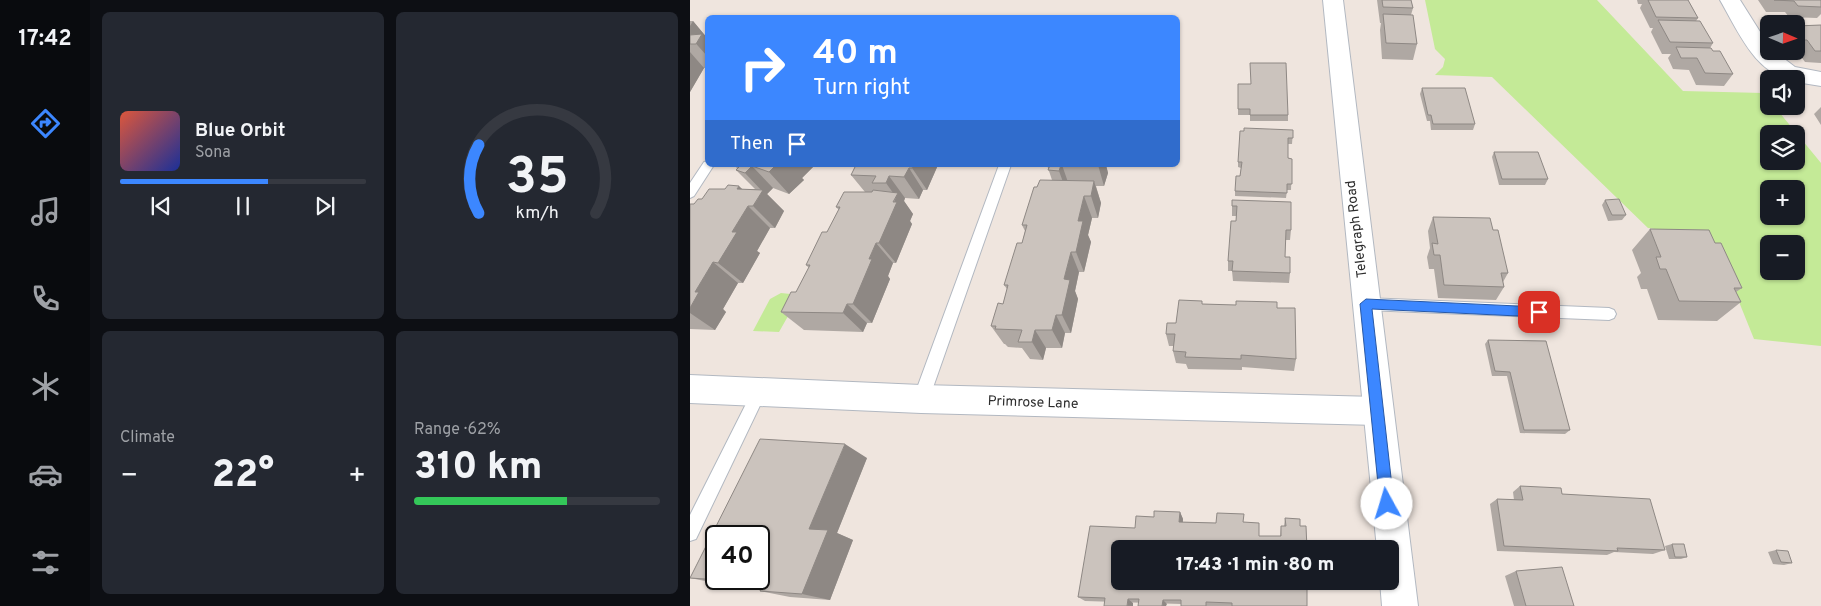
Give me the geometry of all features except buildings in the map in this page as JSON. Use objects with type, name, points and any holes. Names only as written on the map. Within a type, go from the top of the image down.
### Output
[{"type":"street","name":"Telegraph Road","points":[[1333,0],[1400,606]]},
{"type":"street","points":[[1730,0],[1767,59],[1779,69],[1796,76],[1821,80]]},
{"type":"street","name":"Primrose Lane","points":[[690,389],[920,399],[1377,411]]},
{"type":"lane","points":[[690,193],[707,167]]},
{"type":"lane","points":[[920,399],[1004,167]]},
{"type":"lane","points":[[1366,304],[1609,314]]},
{"type":"lane","points":[[690,533],[760,391]]},
{"type":"green space","points":[[1425,0],[1597,0],[1683,91],[1760,93],[1760,115],[1781,115],[1790,125],[1760,125],[1760,170],[1805,170],[1805,144],[1821,163],[1821,346],[1754,339],[1716,245],[1681,233],[1648,228],[1492,77],[1435,75],[1443,67],[1445,59],[1435,49]]},
{"type":"green space","points":[[781,293],[800,295],[779,332],[753,331],[770,299]]},
{"type":"route","points":[[1387,504],[1366,304],[1539,312]]}]
